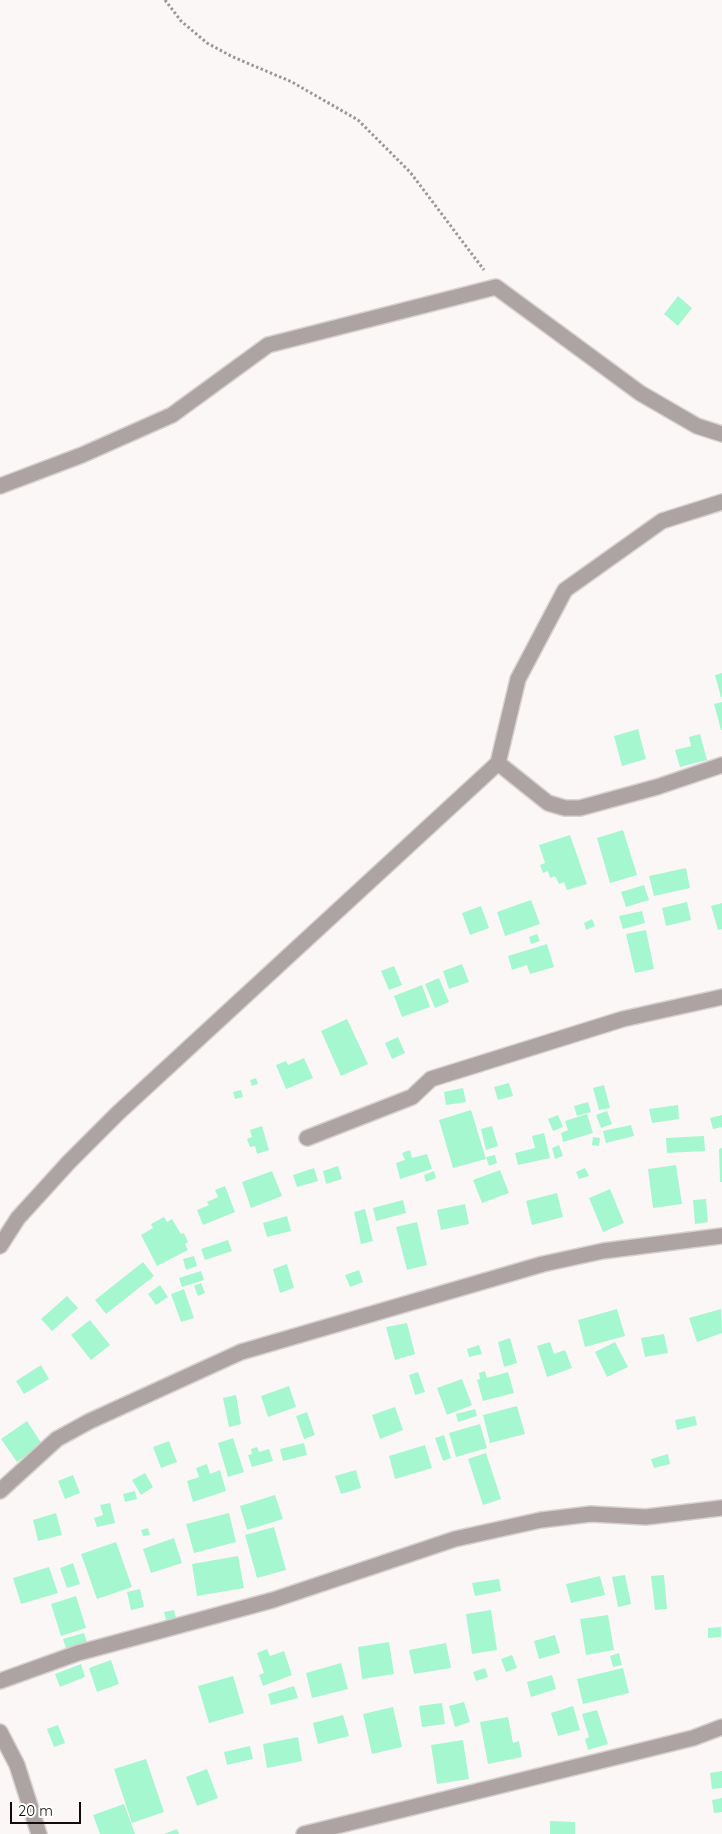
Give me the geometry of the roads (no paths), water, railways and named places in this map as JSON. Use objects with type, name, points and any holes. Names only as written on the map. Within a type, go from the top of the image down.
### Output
[{"type":"street","points":[[0,486],[82,455],[172,415],[268,345],[496,287],[640,393],[697,426],[722,434]]},
{"type":"street","points":[[0,1246],[18,1218],[68,1162],[111,1120],[498,763],[518,678],[565,590],[662,521],[722,502]]},
{"type":"street","points":[[498,763],[548,803],[565,808],[580,808],[647,790],[722,765]]},
{"type":"street","points":[[307,1138],[412,1097],[431,1079],[623,1019],[722,997]]},
{"type":"street","points":[[0,1491],[57,1440],[90,1421],[241,1352],[543,1264],[603,1251],[722,1236]]},
{"type":"street","points":[[0,1681],[78,1653],[272,1600],[455,1539],[541,1520],[591,1514],[646,1517],[722,1508]]},
{"type":"street","points":[[304,1834],[693,1738],[722,1727]]},
{"type":"street","points":[[0,1732],[17,1765],[39,1834]]}]
